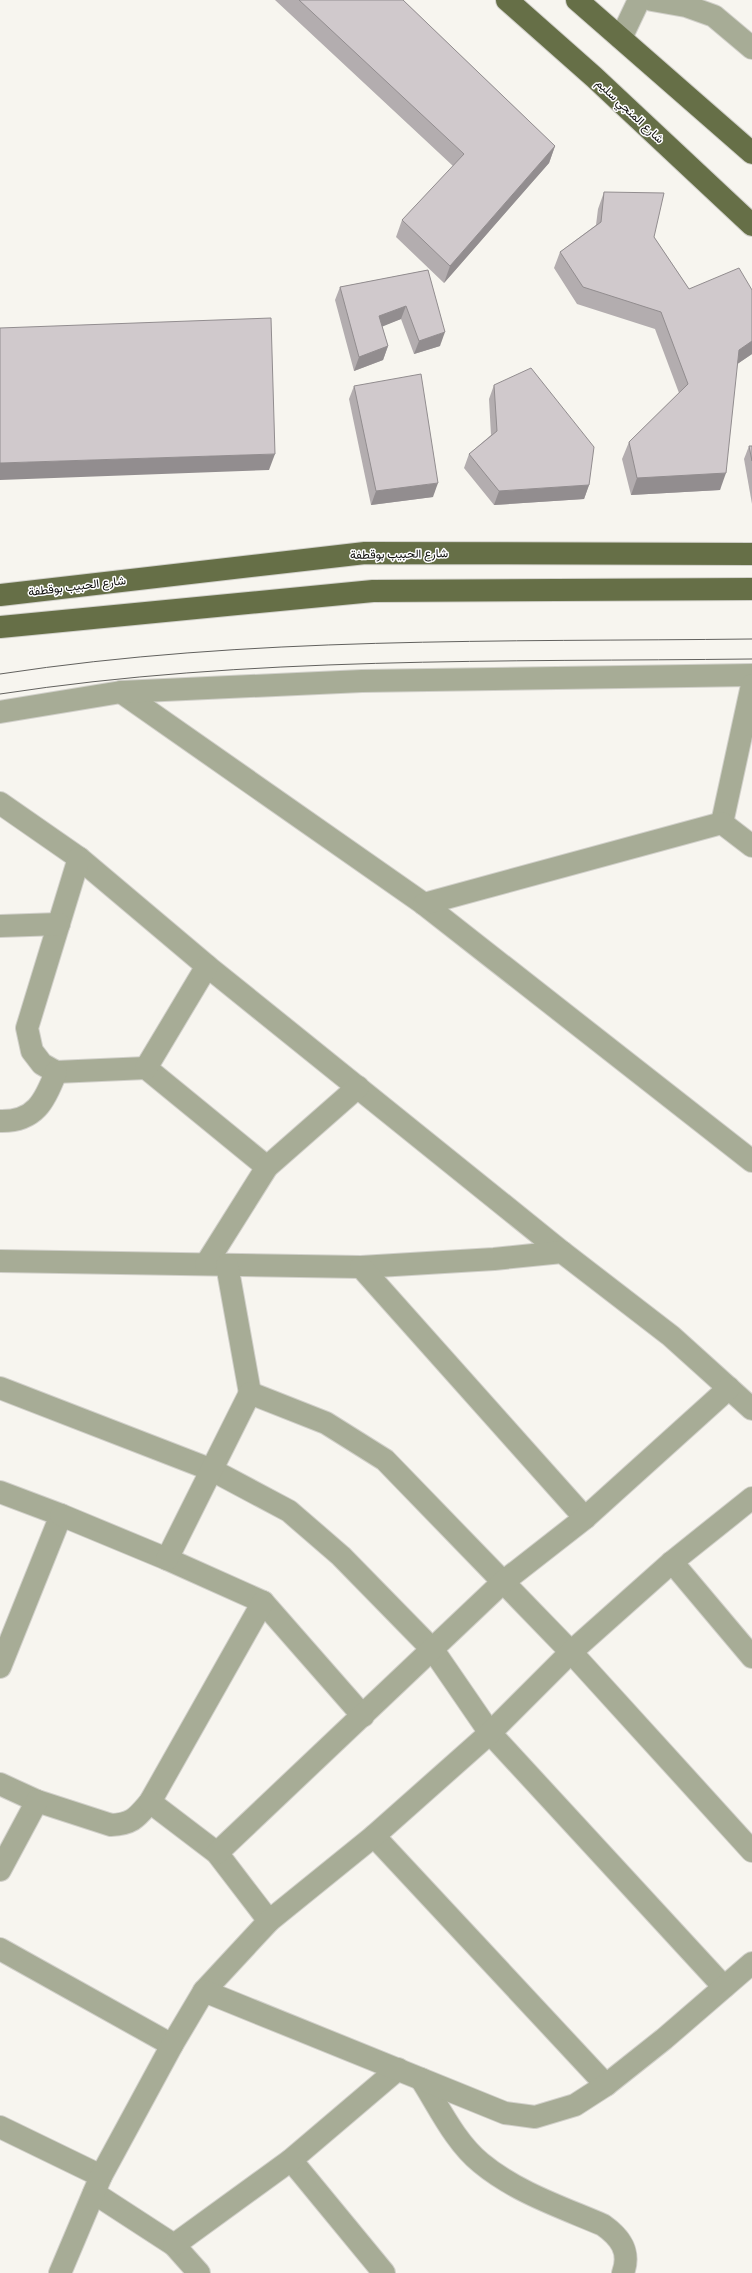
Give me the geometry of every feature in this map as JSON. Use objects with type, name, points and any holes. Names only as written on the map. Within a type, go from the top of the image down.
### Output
[{"type":"main road","name":"شارع المنجي سليم","points":[[507,0],[594,77],[752,225]]},
{"type":"main road","points":[[577,0],[752,150]]},
{"type":"main road","name":"شارع الحبيب بوقطفة","points":[[0,595],[365,552],[752,554]]},
{"type":"main road","points":[[0,627],[373,591],[752,589]]},
{"type":"street","points":[[621,38],[639,0]]},
{"type":"street","points":[[652,0],[686,6],[714,16],[752,48]]},
{"type":"street","points":[[0,712],[121,692],[362,681],[752,675]]},
{"type":"street","points":[[722,823],[752,685]]},
{"type":"street","points":[[121,692],[424,904],[752,1161]]},
{"type":"street","points":[[0,803],[79,858],[207,966],[562,1252],[671,1336],[752,1409]]},
{"type":"street","points":[[424,904],[722,823]]},
{"type":"street","points":[[722,823],[752,846]]},
{"type":"street","points":[[79,858],[27,1028],[32,1051],[42,1064],[56,1072],[146,1068],[267,1167]]},
{"type":"street","points":[[0,926],[59,924]]},
{"type":"street","points":[[146,1068],[207,966]]},
{"type":"street","points":[[0,1121],[14,1122],[32,1114],[47,1095],[56,1072]]},
{"type":"street","points":[[167,1559],[250,1393],[217,1264],[267,1167],[358,1087]]},
{"type":"street","points":[[0,1261],[361,1267],[494,1259],[562,1252]]},
{"type":"street","points":[[361,1267],[585,1518]]},
{"type":"street","points":[[0,1388],[212,1470],[289,1511],[341,1556],[433,1650],[490,1733],[724,1987]]},
{"type":"street","points":[[216,1853],[433,1650],[503,1582],[585,1518],[729,1388]]},
{"type":"street","points":[[250,1393],[326,1423],[386,1460],[571,1652],[752,1851]]},
{"type":"street","points":[[0,1492],[61,1515],[167,1559],[263,1602],[363,1716]]},
{"type":"street","points":[[60,2273],[97,2184],[172,2045],[204,1991],[269,1921],[374,1836],[490,1733],[571,1652],[672,1562],[752,1498]]},
{"type":"street","points":[[0,1667],[61,1515]]},
{"type":"street","points":[[672,1562],[752,1656]]},
{"type":"street","points":[[0,1784],[37,1800],[111,1825],[124,1825],[135,1819],[150,1802],[263,1602]]},
{"type":"street","points":[[0,1870],[37,1800]]},
{"type":"street","points":[[150,1802],[216,1853],[269,1921]]},
{"type":"street","points":[[374,1836],[606,2085]]},
{"type":"street","points":[[0,1949],[172,2045]]},
{"type":"street","points":[[204,1991],[505,2114],[535,2117],[575,2105],[606,2085],[752,1963]]},
{"type":"street","points":[[174,2245],[291,2160],[398,2069]]},
{"type":"street","points":[[421,2079],[457,2136],[480,2162],[512,2185],[603,2224],[615,2234],[623,2244],[626,2258],[623,2273]]},
{"type":"street","points":[[0,2127],[97,2184],[174,2245],[199,2273]]},
{"type":"street","points":[[291,2160],[384,2273]]},
{"type":"building","points":[[299,0],[403,0],[555,146],[450,266],[402,220],[464,154]]},
{"type":"building","points":[[604,192],[664,193],[654,237],[689,289],[739,268],[752,290],[752,341],[739,350],[726,473],[637,478],[629,442],[688,384],[661,312],[583,287],[560,252],[601,222]]},
{"type":"building","points":[[428,270],[445,332],[419,341],[406,306],[379,316],[388,346],[359,357],[340,287]]},
{"type":"building","points":[[271,318],[275,454],[0,463],[0,328]]},
{"type":"building","points":[[531,368],[594,447],[589,485],[499,491],[469,454],[497,431],[494,385]]},
{"type":"building","points":[[421,374],[438,483],[376,491],[354,386]]},
{"type":"building","points":[[749,446],[752,446],[752,461]]},
{"type":"tram line","points":[[0,674],[94,662],[187,653],[281,647],[469,641],[752,639]]},
{"type":"tram line","points":[[0,694],[93,682],[187,673],[281,667],[470,661],[752,659]]}]
